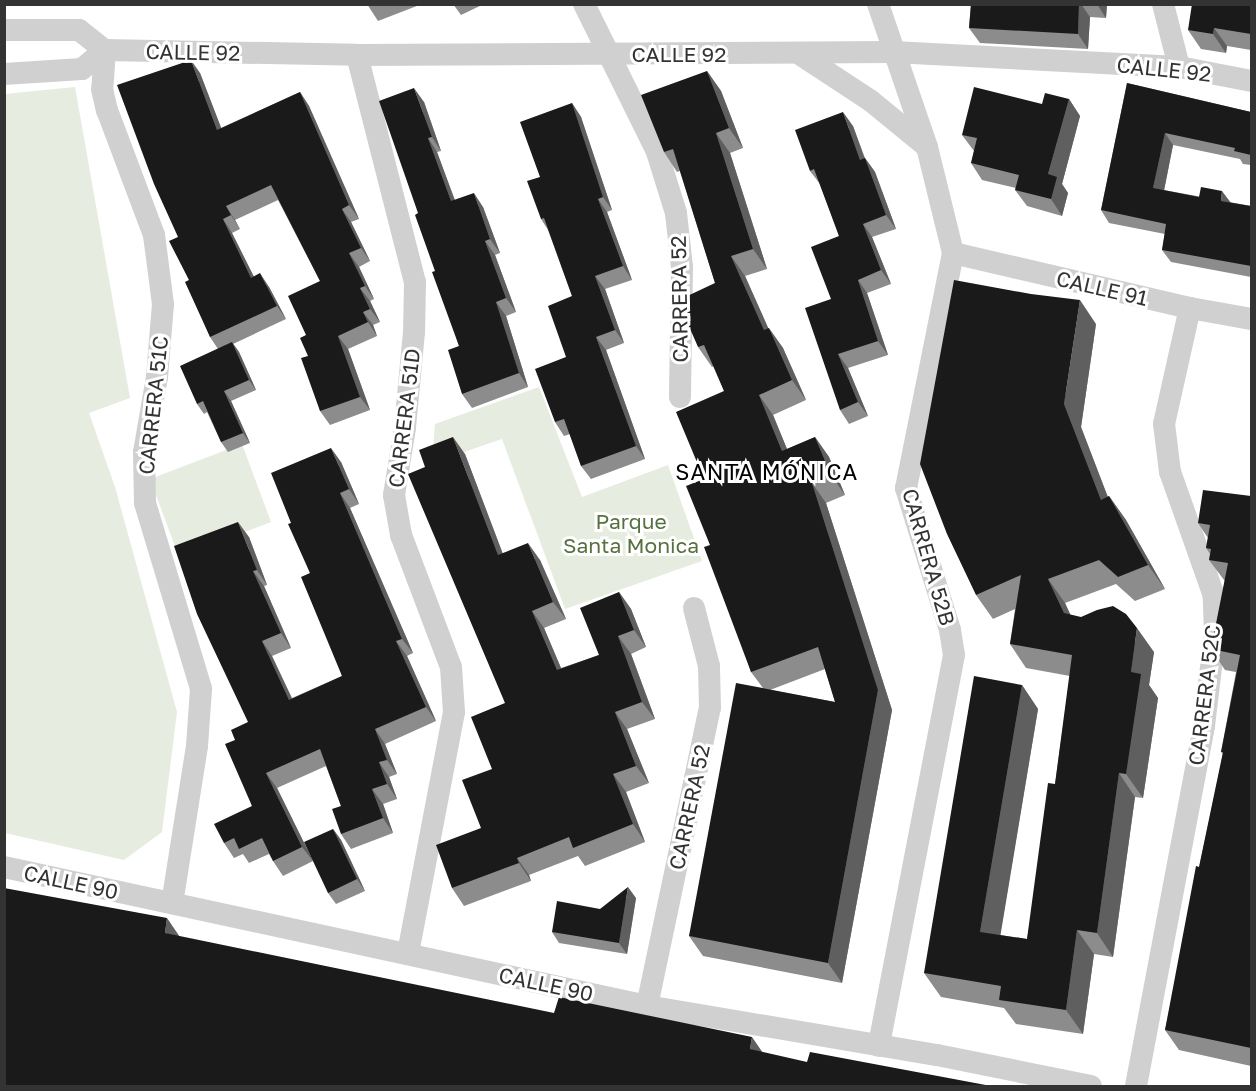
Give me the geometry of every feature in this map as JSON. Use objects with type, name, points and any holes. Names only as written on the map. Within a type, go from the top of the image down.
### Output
[{"type":"street","name":"CARRERA 52","points":[[584,4],[657,152],[676,213],[682,267],[680,397]]},
{"type":"street","name":"CARRERA 52B","points":[[878,4],[927,147],[953,253],[906,488],[950,630],[954,655],[879,1046]]},
{"type":"street","points":[[1163,4],[1179,67]]},
{"type":"street","points":[[4,30],[79,30],[105,50],[82,69],[4,74]]},
{"type":"street","name":"CALLE 92","points":[[105,50],[357,55],[893,52],[1179,67],[1251,81]]},
{"type":"street","name":"CARRERA 51C","points":[[105,50],[102,89],[107,110],[154,235],[163,304],[157,377],[144,452],[146,503],[201,689],[197,746],[172,903]]},
{"type":"street","points":[[798,53],[871,101],[927,147]]},
{"type":"street","name":"CARRERA 51D","points":[[357,55],[415,282],[414,332],[405,428],[394,495],[401,535],[451,667],[454,712],[408,954]]},
{"type":"street","name":"CALLE 91","points":[[953,253],[1190,308],[1251,319]]},
{"type":"street","name":"CARRERA 52C","points":[[1136,1086],[1204,726],[1215,634],[1214,596],[1170,472],[1164,424],[1190,308]]},
{"type":"street","name":"CARRERA 52","points":[[647,1006],[710,708],[709,666],[694,608]]},
{"type":"street","name":"CALLE 90","points":[[4,867],[647,1006],[937,1055],[1091,1086]]},
{"type":"green space","points":[[75,87],[130,398],[89,413],[115,487],[177,712],[162,832],[124,860],[5,833],[5,94]]},
{"type":"green space","name":"Parque Santa Monica","points":[[539,387],[582,497],[668,465],[702,561],[565,609],[502,439],[432,463],[435,424]]},
{"type":"green space","points":[[242,444],[271,522],[179,557],[150,479]]},
{"type":"building","points":[[971,4],[1079,4],[1078,34],[969,28]]},
{"type":"building","points":[[1192,4],[1251,4],[1251,34],[1214,28],[1213,34],[1188,30]]},
{"type":"building","points":[[191,60],[217,130],[300,92],[349,205],[342,209],[361,248],[349,253],[365,286],[360,288],[370,309],[363,312],[368,322],[338,336],[360,397],[320,411],[301,358],[308,356],[300,338],[306,335],[288,296],[320,281],[271,185],[226,206],[231,215],[223,219],[251,278],[260,273],[277,306],[210,337],[185,282],[189,280],[169,241],[178,237],[154,184],[117,85]]},
{"type":"building","points":[[707,71],[729,128],[716,133],[753,249],[731,256],[764,330],[769,328],[792,380],[759,395],[782,451],[815,437],[831,475],[812,483],[878,690],[828,963],[689,936],[736,683],[835,702],[818,647],[751,672],[704,547],[710,545],[686,486],[704,479],[676,412],[724,391],[704,345],[698,347],[681,308],[681,299],[715,283],[673,149],[664,152],[641,95]]},
{"type":"building","points":[[1127,83],[1251,112],[1251,155],[1234,151],[1235,148],[1165,133],[1153,188],[1199,197],[1201,187],[1222,191],[1221,201],[1251,206],[1251,266],[1162,250],[1166,224],[1101,210]]},
{"type":"building","points":[[974,87],[1042,104],[1045,93],[1069,99],[1048,174],[1057,177],[1051,199],[1015,190],[1019,175],[971,163],[977,138],[962,135]]},
{"type":"building","points":[[414,88],[432,137],[428,138],[451,201],[474,193],[490,239],[485,241],[506,298],[496,302],[519,373],[462,394],[448,350],[459,346],[432,272],[435,271],[415,215],[418,213],[379,101]]},
{"type":"building","points":[[572,103],[603,197],[598,199],[623,266],[595,276],[615,330],[596,337],[636,446],[581,466],[564,419],[555,422],[535,369],[566,357],[548,306],[572,296],[544,218],[541,219],[527,181],[540,177],[520,122]]},
{"type":"building","points":[[843,112],[860,160],[865,158],[886,215],[863,224],[881,270],[858,280],[878,341],[838,354],[858,402],[840,410],[805,308],[831,299],[811,247],[839,236],[814,169],[810,171],[795,130]]},
{"type":"building","points":[[954,280],[1080,300],[1064,404],[1101,500],[1109,496],[1148,565],[1118,577],[1099,560],[1048,579],[1064,613],[1081,617],[1113,606],[1126,614],[1137,628],[1131,672],[1141,674],[1126,774],[1119,773],[1097,933],[1077,930],[1066,1010],[999,1000],[1001,986],[924,973],[974,676],[1022,685],[980,932],[1027,939],[1048,783],[1055,784],[1072,655],[1010,644],[1021,575],[976,595],[947,534],[920,464]]},
{"type":"building","points":[[232,342],[249,380],[224,391],[243,433],[221,442],[203,401],[197,404],[180,366]]},
{"type":"building","points":[[453,437],[498,555],[528,543],[553,602],[532,611],[557,670],[599,655],[580,608],[619,592],[634,630],[618,636],[642,702],[615,712],[636,766],[613,774],[633,824],[573,848],[569,837],[517,858],[519,863],[452,888],[436,845],[481,828],[462,780],[492,769],[471,717],[505,703],[408,474],[425,467],[419,450]]},
{"type":"building","points":[[331,448],[349,489],[340,493],[402,639],[396,641],[426,707],[375,729],[387,760],[379,762],[387,784],[372,789],[383,818],[341,834],[332,809],[341,806],[320,749],[266,773],[302,847],[273,861],[262,838],[239,849],[234,838],[224,843],[214,824],[252,806],[225,744],[235,740],[231,730],[248,722],[197,614],[174,546],[238,522],[257,570],[253,571],[281,633],[262,641],[289,700],[342,676],[301,577],[310,573],[288,524],[291,523],[271,473]]},
{"type":"building","points":[[1203,490],[1251,496],[1251,1048],[1165,1030],[1196,866],[1199,867],[1223,752],[1221,752],[1240,655],[1211,649],[1228,563],[1209,560],[1211,549],[1206,548],[1210,525],[1198,523]]},
{"type":"building","points":[[333,829],[357,879],[328,893],[304,842]]},
{"type":"building","points":[[628,887],[619,943],[552,932],[557,901],[600,909]]},
{"type":"building","points":[[4,888],[167,918],[165,933],[554,1013],[559,997],[752,1037],[750,1049],[807,1062],[810,1052],[991,1086],[4,1086]]},
{"type":"district","name":"SANTA MÓNICA","points":[[767,472]]}]
